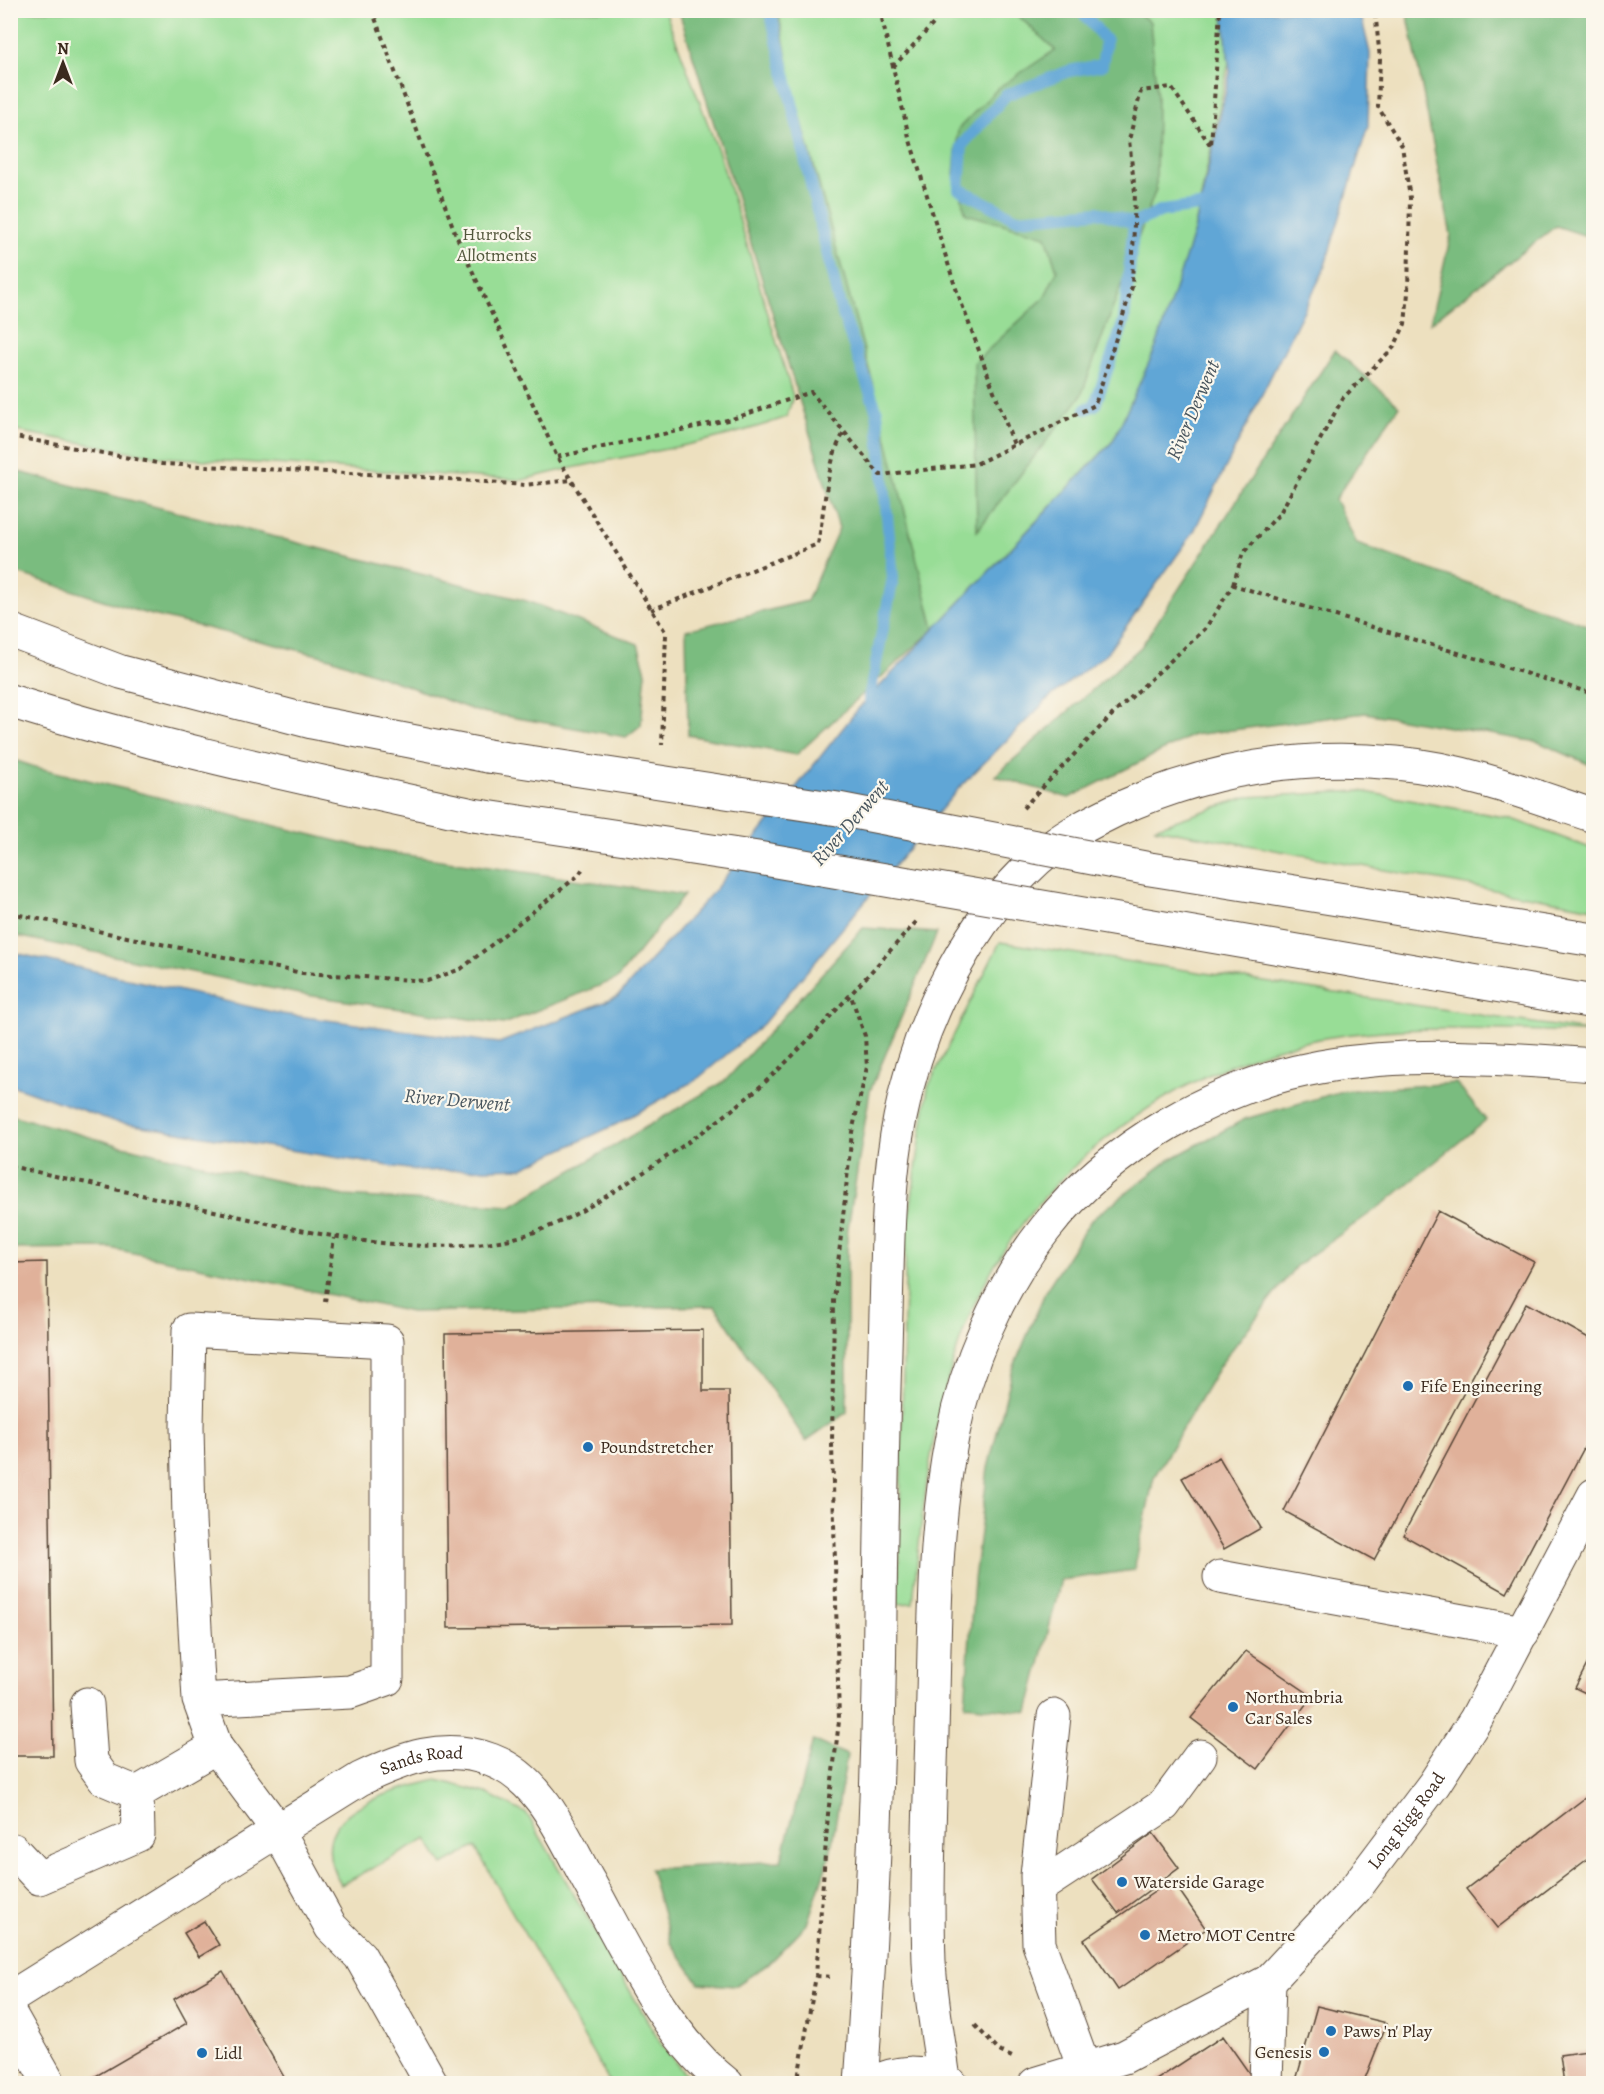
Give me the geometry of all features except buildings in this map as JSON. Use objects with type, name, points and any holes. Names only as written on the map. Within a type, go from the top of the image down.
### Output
[{"type":"main road","points":[[10,630],[132,675],[312,722],[489,756],[838,809],[1150,869],[1593,940]]},
{"type":"main road","points":[[10,701],[97,729],[210,758],[473,815],[758,858],[1593,1002]]},
{"type":"main road","points":[[861,2084],[874,1899],[880,1504],[890,1195],[900,1116],[931,1012],[964,951],[1017,881],[1051,848],[1086,825],[1141,799],[1186,782],[1233,769],[1275,762],[1317,760],[1388,762],[1468,776],[1593,816]]},
{"type":"main road","points":[[870,2084],[902,2073],[924,2073],[948,2081],[929,1960],[936,1548],[952,1435],[965,1388],[1002,1296],[1046,1228],[1101,1172],[1131,1149],[1171,1123],[1239,1089],[1280,1075],[1365,1061],[1464,1058],[1593,1065]]},
{"type":"main road","points":[[199,1700],[350,1692],[387,1679],[387,1341],[189,1330],[187,1427],[189,1520],[199,1700],[216,1747],[277,1829],[331,1927],[360,1956],[432,2084]]},
{"type":"main road","name":"Long Rigg Road","points":[[1035,2084],[1092,2076],[1269,1981],[1355,1889],[1434,1784],[1476,1719],[1593,1495]]},
{"type":"main road","points":[[1220,1577],[1523,1632]]},
{"type":"main road","points":[[87,1704],[91,1761],[104,1779],[137,1793]]},
{"type":"main road","points":[[1054,1716],[1038,1888],[1039,1944],[1092,2076]]},
{"type":"main road","points":[[137,1793],[216,1747]]},
{"type":"main road","name":"Sands Road","points":[[10,1998],[360,1779],[416,1756],[443,1752],[468,1754],[492,1760],[521,1779],[547,1806],[630,1957],[686,2046],[704,2066],[727,2084]]},
{"type":"main road","points":[[1038,1888],[1164,1805],[1200,1756]]},
{"type":"main road","points":[[10,1851],[13,1850],[39,1878],[138,1834],[137,1793]]},
{"type":"main road","points":[[1266,2084],[1269,1981]]},
{"type":"main road","points":[[10,2014],[48,2081],[45,2084]]},
{"type":"path","points":[[372,10],[456,235],[557,457],[666,633],[663,744],[656,754]]},
{"type":"path","points":[[880,10],[909,137],[954,283],[1014,445]]},
{"type":"path","points":[[893,67],[936,21],[933,10]]},
{"type":"path","points":[[557,457],[732,419],[811,392],[880,475],[976,464],[1095,405],[1132,287],[1135,192],[1129,140],[1141,92],[1171,87],[1211,146],[1220,10]]},
{"type":"path","points":[[1020,811],[1112,715],[1205,628],[1233,585],[1243,553],[1280,513],[1343,398],[1394,347],[1405,324],[1410,198],[1402,146],[1378,107],[1380,59],[1375,10]]},
{"type":"path","points":[[651,610],[818,544],[834,457],[838,441],[844,433]]},
{"type":"path","points":[[10,436],[162,464],[409,476],[525,485],[571,480]]},
{"type":"path","points":[[1233,585],[1593,694]]},
{"type":"path","points":[[10,913],[302,974],[427,981],[461,969],[579,875],[585,865]]},
{"type":"path","points":[[10,1166],[334,1238],[408,1245],[456,1245],[505,1239],[549,1227],[597,1203],[695,1138],[774,1074],[851,996],[918,920]]},
{"type":"path","points":[[797,2084],[816,1976],[828,1814],[839,1721],[832,1444],[834,1301],[850,1143],[867,1067],[865,1036],[851,996]]},
{"type":"path","points":[[321,1336],[334,1238]]},
{"type":"green space","name":"Hurrocks Allotments","points":[[10,11],[665,11],[719,153],[793,396],[787,417],[722,437],[523,480],[161,457],[11,430]]},
{"type":"green space","points":[[679,11],[778,11],[792,85],[874,387],[934,629],[796,755],[688,735],[686,630],[807,601],[839,528]]},
{"type":"green space","points":[[778,11],[1223,11],[1229,62],[1194,231],[1161,340],[1113,441],[934,629],[792,85]]},
{"type":"green space","points":[[1013,11],[1135,11],[1150,22],[1157,98],[1156,189],[1081,396],[977,531],[974,363],[1044,298],[1057,271],[1046,236],[966,214],[954,174],[958,129],[998,88],[1055,50]]},
{"type":"green space","points":[[1407,11],[1593,11],[1593,238],[1556,226],[1430,323],[1451,235]]},
{"type":"green space","points":[[1335,350],[1399,406],[1335,499],[1357,544],[1593,627],[1593,766],[1538,742],[1365,713],[1193,735],[1069,798],[995,776],[1141,647]]},
{"type":"green space","points":[[11,470],[527,601],[638,644],[646,672],[641,725],[626,737],[476,711],[331,658],[144,613],[11,571]]},
{"type":"green space","points":[[11,759],[35,767],[378,851],[684,895],[617,979],[503,1024],[299,994],[11,935]]},
{"type":"green space","points":[[1360,791],[1509,818],[1593,849],[1593,908],[1154,828],[1246,797]]},
{"type":"green space","points":[[863,928],[937,933],[870,1091],[847,1234],[847,1412],[806,1441],[715,1306],[411,1312],[110,1248],[11,1249],[11,1115],[118,1145],[344,1196],[511,1206],[725,1081]]},
{"type":"green space","points":[[1000,942],[1593,1032],[1418,1029],[1348,1034],[1314,1040],[1259,1055],[1205,1076],[1153,1105],[1105,1139],[1061,1179],[1023,1223],[991,1272],[966,1324],[945,1392],[930,1461],[913,1603],[898,1604],[906,1238],[928,1087]]},
{"type":"green space","points":[[1456,1083],[1486,1120],[1390,1199],[1296,1266],[1220,1365],[1154,1477],[1134,1570],[1061,1580],[1028,1712],[965,1705],[974,1580],[988,1468],[1013,1369],[1046,1290],[1091,1220],[1169,1160],[1245,1119],[1342,1091]]},
{"type":"green space","points":[[813,1740],[847,1755],[830,1855],[807,1924],[767,1965],[735,1986],[699,1983],[671,1943],[650,1869],[781,1861]]},
{"type":"green space","points":[[437,1780],[486,1793],[527,1814],[661,2044],[692,2083],[610,2083],[475,1847],[443,1865],[427,1839],[341,1885],[331,1860],[330,1840],[339,1824],[353,1810],[372,1800]]},
{"type":"water","name":"River Derwent","points":[[1223,11],[1360,11],[1370,53],[1368,126],[1323,272],[1193,533],[1107,653],[1050,697],[959,788],[763,1024],[696,1080],[617,1124],[522,1168],[420,1171],[116,1122],[11,1085],[11,952],[282,1014],[499,1043],[617,997],[714,891],[858,709],[1113,441],[1156,347],[1194,231],[1230,72]]},
{"type":"waterway","points":[[770,10],[839,303],[877,412],[893,578],[869,698]]},
{"type":"waterway","points":[[1081,10],[1106,41],[1102,65],[1069,71],[1006,95],[962,145],[959,189],[1017,219],[1098,212],[1134,223]]},
{"type":"waterway","points":[[1086,409],[1095,405],[1124,321],[1134,223],[1162,211],[1199,206]]},
{"type":"place","name":"Fife Engineering","points":[[1408,1386]]},
{"type":"place","name":"Poundstretcher","points":[[588,1447]]},
{"type":"place","name":"Northumbria Car Sales","points":[[1233,1707]]},
{"type":"place","name":"Waterside Garage","points":[[1122,1882]]},
{"type":"place","name":"Metro MOT Centre","points":[[1145,1935]]},
{"type":"place","name":"Paws 'n' Play","points":[[1331,2031]]},
{"type":"place","name":"Genesis","points":[[1324,2052]]},
{"type":"place","name":"Lidl","points":[[202,2053]]}]
